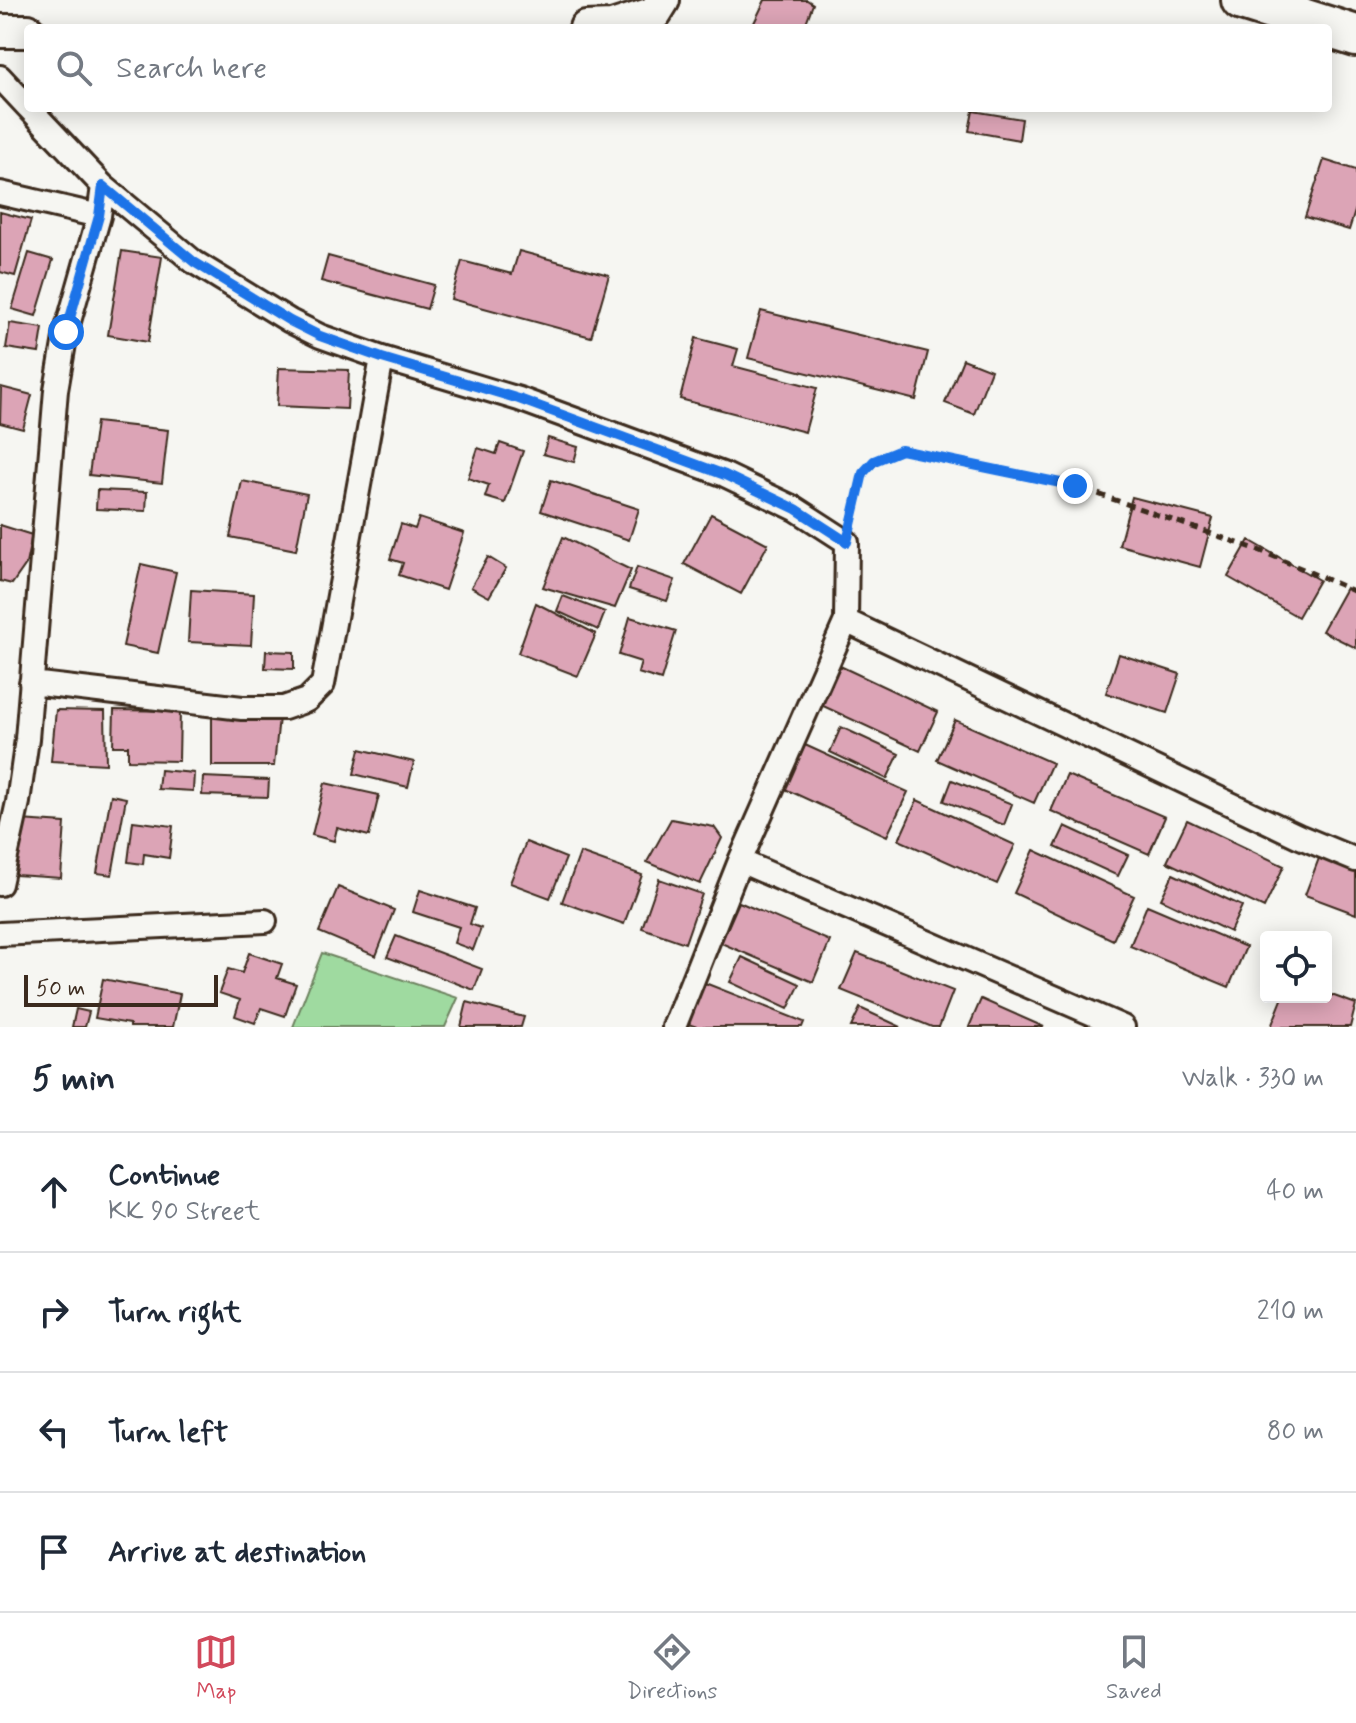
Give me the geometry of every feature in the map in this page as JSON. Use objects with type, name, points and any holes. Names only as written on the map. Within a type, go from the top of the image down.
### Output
[{"type":"highway","points":[[1242,0],[1318,24]]},
{"type":"highway","points":[[1332,28],[1356,36]]},
{"type":"main road","points":[[621,24],[655,13],[663,0]]},
{"type":"main road","points":[[0,31],[24,31]]},
{"type":"street","points":[[0,77],[24,103]]},
{"type":"street","points":[[33,112],[103,186],[194,262],[290,321],[320,336],[382,358],[519,399],[725,475],[796,509],[847,542],[846,621],[740,861],[674,1027]]},
{"type":"street","points":[[0,884],[18,802],[27,739],[56,390],[66,332],[99,216],[103,186]]},
{"type":"street","points":[[0,193],[99,216]]},
{"type":"street","points":[[31,683],[242,708],[284,708],[307,700],[323,684],[382,358]]},
{"type":"street","points":[[846,621],[1298,836],[1356,860]]},
{"type":"street","points":[[740,861],[1123,1027]]},
{"type":"street","points":[[0,934],[265,921]]},
{"type":"path","points":[[847,542],[863,473],[874,461],[901,450],[1075,486],[1261,551],[1356,592]]},
{"type":"green space","points":[[322,953],[458,998],[445,1027],[293,1027]]},
{"type":"building","points":[[765,0],[807,0],[813,4],[806,24],[753,24]]},
{"type":"building","points":[[973,112],[1022,119],[1019,140],[969,131]]},
{"type":"building","points":[[1324,160],[1356,170],[1356,208],[1349,230],[1305,217]]},
{"type":"building","points":[[0,212],[31,220],[15,276],[0,272]]},
{"type":"building","points":[[122,251],[162,257],[148,342],[108,335]]},
{"type":"building","points":[[519,251],[609,275],[591,337],[451,299],[462,261],[512,274]]},
{"type":"building","points":[[29,253],[53,260],[36,316],[12,309]]},
{"type":"building","points":[[328,256],[434,285],[427,309],[321,281]]},
{"type":"building","points":[[761,311],[928,352],[916,400],[748,358]]},
{"type":"building","points":[[10,323],[43,328],[39,353],[6,348]]},
{"type":"building","points":[[696,338],[738,349],[733,366],[817,388],[805,432],[680,399]]},
{"type":"building","points":[[963,359],[991,370],[974,414],[945,403]]},
{"type":"building","points":[[279,368],[349,370],[347,409],[277,406]]},
{"type":"building","points":[[1,387],[32,395],[23,429],[0,423]]},
{"type":"building","points":[[96,422],[168,430],[162,483],[89,475]]},
{"type":"building","points":[[548,438],[578,447],[574,462],[543,454]]},
{"type":"building","points":[[500,443],[523,451],[505,503],[485,497],[489,485],[468,478],[478,448],[496,454]]},
{"type":"building","points":[[551,480],[639,509],[629,540],[541,511]]},
{"type":"building","points":[[242,481],[307,494],[296,550],[230,537]]},
{"type":"building","points":[[97,490],[147,492],[146,511],[96,509]]},
{"type":"building","points":[[1132,497],[1213,518],[1200,567],[1119,545]]},
{"type":"building","points":[[711,514],[768,544],[741,594],[684,564]]},
{"type":"building","points":[[419,518],[464,533],[445,590],[399,575],[403,563],[390,559],[401,524],[415,529]]},
{"type":"building","points":[[0,525],[32,535],[26,564],[12,584],[0,581]]},
{"type":"building","points":[[563,537],[631,570],[615,608],[543,587]]},
{"type":"building","points":[[1249,540],[1319,580],[1298,617],[1228,577]]},
{"type":"building","points":[[488,557],[506,568],[489,597],[471,587]]},
{"type":"building","points":[[141,564],[176,572],[158,653],[123,646]]},
{"type":"building","points":[[637,567],[675,580],[667,601],[629,589]]},
{"type":"building","points":[[1346,588],[1356,594],[1356,648],[1322,631]]},
{"type":"building","points":[[191,590],[254,594],[251,645],[188,642]]},
{"type":"building","points":[[563,596],[605,612],[598,630],[557,611]]},
{"type":"building","points":[[536,603],[596,634],[578,676],[518,653]]},
{"type":"building","points":[[630,617],[676,631],[661,680],[638,673],[641,662],[619,655]]},
{"type":"building","points":[[266,651],[294,652],[294,669],[265,668]]},
{"type":"building","points":[[1119,654],[1180,674],[1167,713],[1106,693]]},
{"type":"building","points":[[840,666],[938,712],[920,751],[821,705]]},
{"type":"building","points":[[212,705],[279,717],[274,766],[212,766]]},
{"type":"building","points":[[56,710],[105,711],[106,764],[51,761]]},
{"type":"building","points":[[114,710],[180,711],[179,761],[128,760],[128,746],[113,746]]},
{"type":"building","points":[[955,720],[1052,763],[1034,803],[937,760]]},
{"type":"building","points":[[841,727],[899,754],[887,779],[830,752]]},
{"type":"building","points":[[805,745],[908,792],[887,836],[785,789]]},
{"type":"building","points":[[360,749],[414,762],[408,787],[354,774]]},
{"type":"building","points":[[160,770],[194,773],[193,791],[158,789]]},
{"type":"building","points":[[1067,775],[1165,817],[1149,854],[1051,811]]},
{"type":"building","points":[[203,777],[269,780],[268,797],[202,795]]},
{"type":"building","points":[[952,780],[1012,804],[1004,825],[944,801]]},
{"type":"building","points":[[325,783],[379,795],[369,836],[337,828],[334,841],[312,835]]},
{"type":"building","points":[[111,795],[126,798],[112,875],[97,873]]},
{"type":"building","points":[[917,800],[1015,845],[997,884],[899,840]]},
{"type":"building","points":[[671,819],[714,827],[722,838],[700,884],[647,862]]},
{"type":"building","points":[[20,820],[65,823],[61,878],[16,875]]},
{"type":"building","points":[[1187,820],[1284,866],[1264,908],[1167,862]]},
{"type":"building","points":[[133,821],[173,826],[169,858],[144,854],[143,864],[128,862]]},
{"type":"building","points":[[1065,826],[1128,855],[1118,876],[1055,847]]},
{"type":"building","points":[[526,842],[566,858],[550,898],[510,883]]},
{"type":"building","points":[[1034,850],[1134,896],[1113,940],[1014,893]]},
{"type":"building","points":[[580,853],[642,875],[624,924],[562,902]]},
{"type":"building","points":[[1321,853],[1356,866],[1356,914],[1305,895]]},
{"type":"building","points":[[1173,874],[1242,906],[1230,932],[1161,899]]},
{"type":"building","points":[[659,879],[702,894],[685,943],[642,928]]},
{"type":"building","points":[[338,887],[394,910],[376,956],[319,932]]},
{"type":"building","points":[[420,890],[475,908],[470,924],[481,928],[473,950],[454,943],[459,927],[413,912]]},
{"type":"building","points":[[739,902],[830,941],[813,982],[721,943]]},
{"type":"building","points":[[1147,905],[1246,947],[1229,987],[1130,946]]},
{"type":"building","points":[[396,936],[482,969],[474,990],[387,957]]},
{"type":"building","points":[[249,953],[282,964],[277,978],[296,984],[285,1016],[261,1008],[255,1023],[235,1016],[240,1000],[219,993],[228,969],[242,973]]},
{"type":"building","points":[[857,953],[953,991],[939,1027],[932,1027],[841,990]]},
{"type":"building","points":[[742,957],[800,984],[788,1009],[730,982]]},
{"type":"building","points":[[103,979],[180,994],[173,1027],[130,1027],[130,1024],[95,1018]]},
{"type":"building","points":[[705,983],[804,1022],[802,1027],[697,1027],[688,1024]]},
{"type":"building","points":[[1332,995],[1356,1004],[1350,1027],[1271,1027],[1281,1003],[1332,1003]]},
{"type":"building","points":[[981,999],[1044,1027],[969,1027]]},
{"type":"building","points":[[467,1002],[524,1017],[521,1027],[461,1027]]},
{"type":"building","points":[[860,1008],[901,1027],[851,1027]]},
{"type":"building","points":[[76,1009],[89,1012],[85,1027],[72,1027]]},
{"type":"route","points":[[66,332],[99,216],[103,186],[194,262],[320,336],[519,399],[725,475],[796,509],[847,542],[863,473],[874,461],[901,450],[1075,486]]}]
